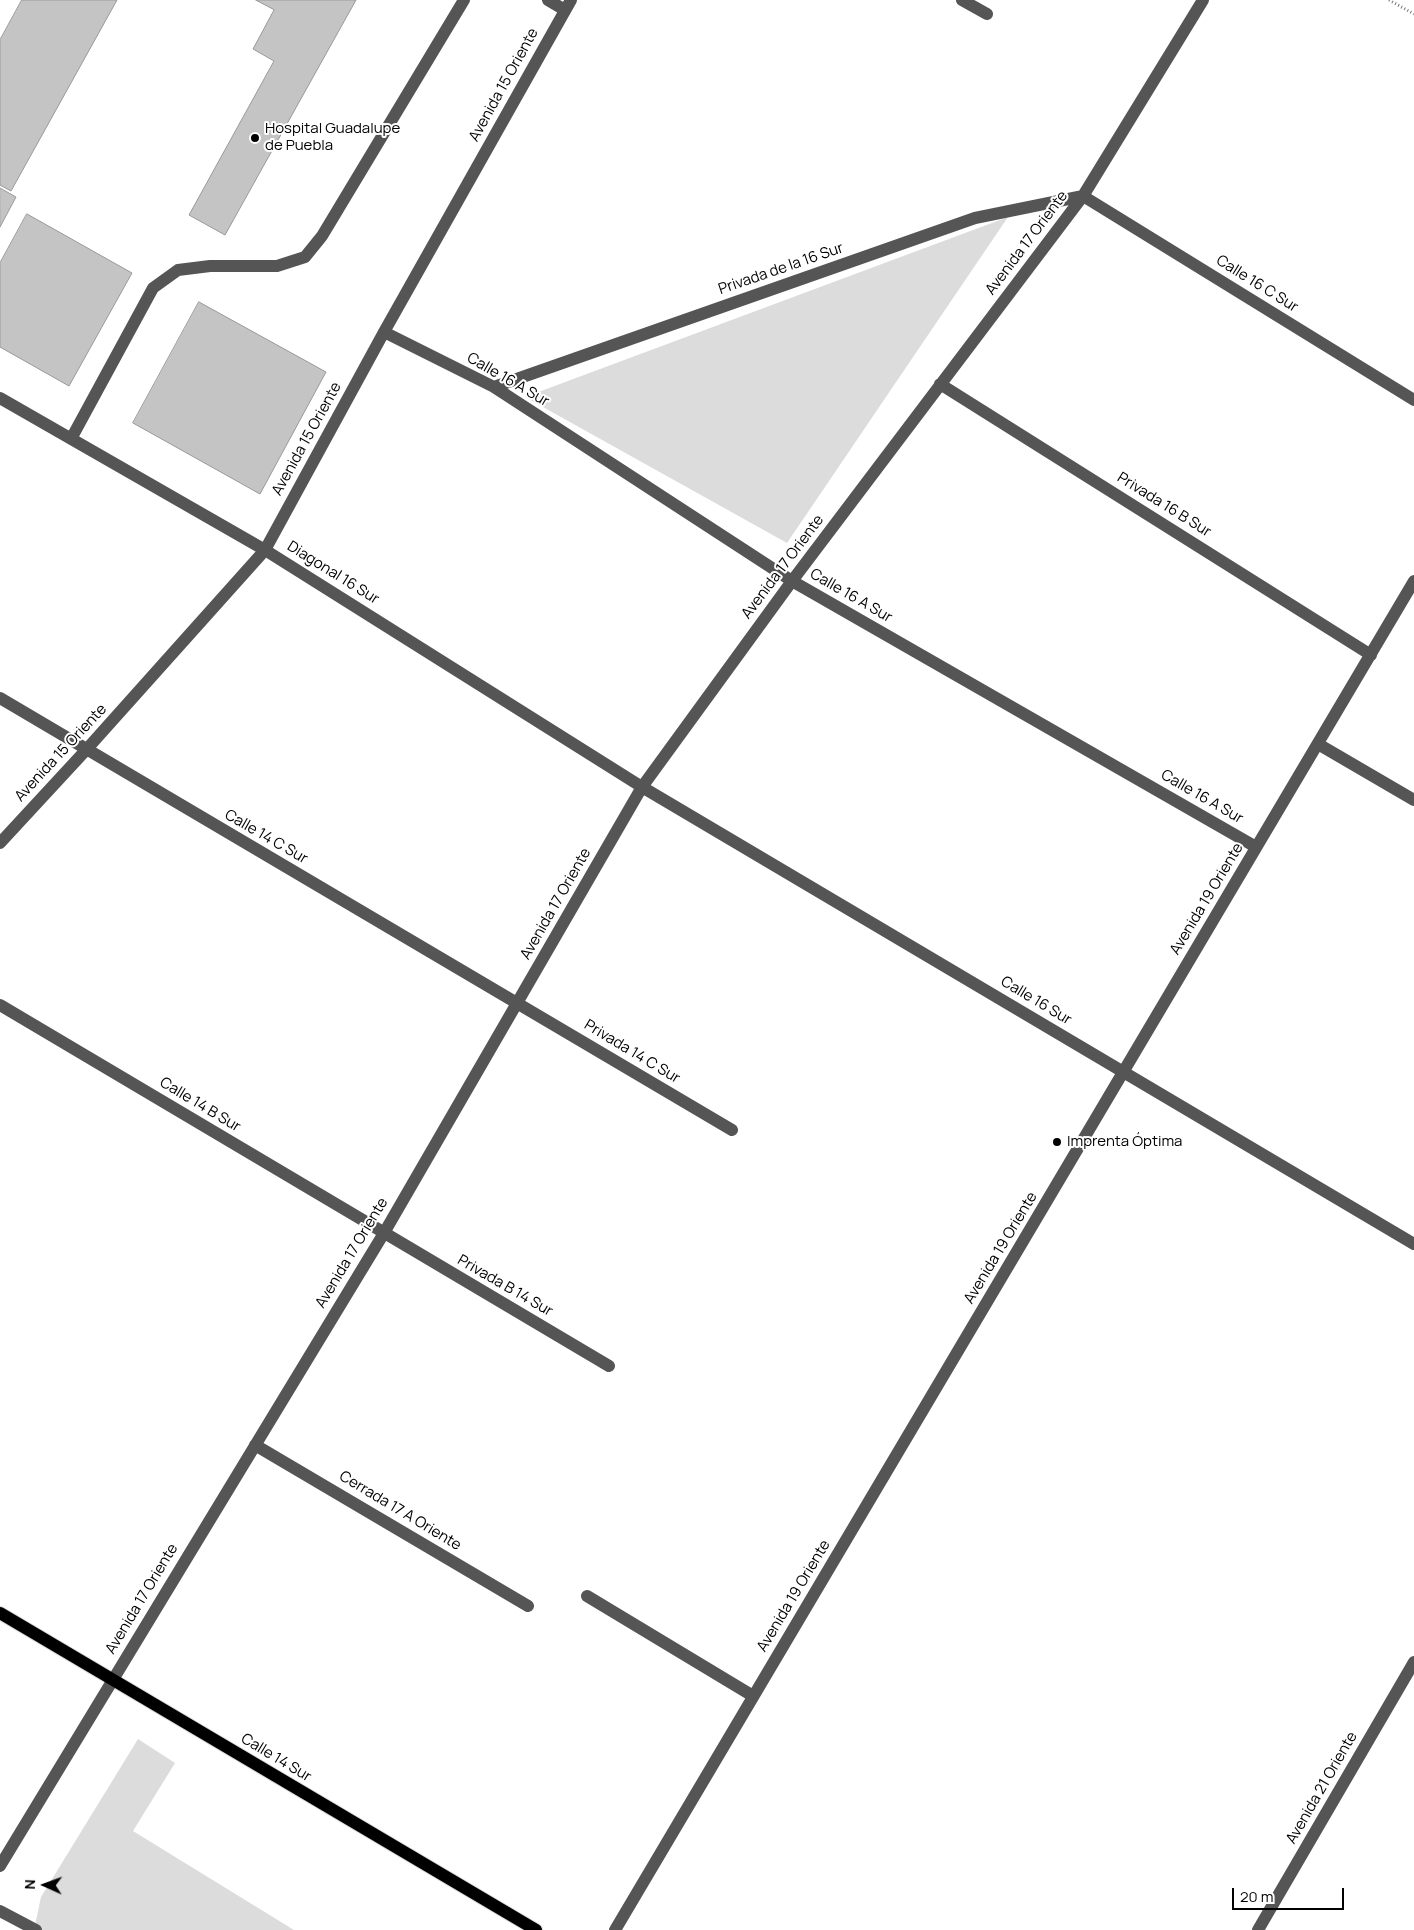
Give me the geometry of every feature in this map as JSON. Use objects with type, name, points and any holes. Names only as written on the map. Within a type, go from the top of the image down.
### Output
[{"type":"main road","name":"Calle 14 Sur","points":[[0,1613],[536,1930]]},
{"type":"street","points":[[71,438],[153,288],[178,270],[210,266],[277,266],[305,257],[322,236],[464,0]]},
{"type":"street","points":[[548,0],[568,5]]},
{"type":"street","points":[[962,0],[987,14]]},
{"type":"street","name":"Avenida 17 Oriente","points":[[0,1866],[384,1233],[642,787],[792,581],[1083,196],[1203,0]]},
{"type":"street","name":"Avenida 15 Oriente","points":[[0,842],[86,750],[265,550],[384,332],[568,5]]},
{"type":"street","name":"Privada de la 16 Sur","points":[[494,387],[975,218],[1083,196]]},
{"type":"street","name":"Calle 16 C Sur","points":[[1083,196],[1414,400]]},
{"type":"street","name":"Calle 16 A Sur","points":[[384,332],[494,387],[792,581],[1256,847]]},
{"type":"street","name":"Privada 16 B Sur","points":[[940,384],[1371,655]]},
{"type":"street","name":"Diagonal 16 Sur","points":[[0,398],[265,550],[642,787]]},
{"type":"street","name":"Avenida 19 Oriente","points":[[615,1930],[1414,581]]},
{"type":"street","name":"Calle 14 C Sur","points":[[0,698],[517,1003]]},
{"type":"street","points":[[1318,744],[1414,800]]},
{"type":"street","name":"Calle 16 Sur","points":[[642,787],[1414,1244]]},
{"type":"street","name":"Privada 14 C Sur","points":[[517,1003],[732,1130]]},
{"type":"street","name":"Calle 14 B Sur","points":[[0,1006],[384,1233]]},
{"type":"street","name":"Privada B 14 Sur","points":[[384,1233],[609,1366]]},
{"type":"street","name":"Cerrada 17 A Oriente","points":[[255,1444],[528,1606]]},
{"type":"street","points":[[587,1596],[754,1696]]},
{"type":"street","name":"Avenida 21 Oriente","points":[[1258,1930],[1414,1662]]},
{"type":"street","points":[[0,1910],[36,1930]]},
{"type":"path","points":[[1389,0],[1414,14]]},
{"type":"shaded area","points":[[1008,217],[787,543],[525,397]]},
{"type":"shaded area","points":[[138,1739],[175,1763],[133,1831],[294,1930],[34,1930],[41,1897]]},
{"type":"building","points":[[22,0],[117,0],[11,191],[0,185],[0,40]]},
{"type":"building","name":"Hospital Guadalupe de Puebla","points":[[256,0],[356,0],[225,235],[189,215],[274,61],[253,49],[274,10]]},
{"type":"building","points":[[0,188],[16,197],[0,227]]},
{"type":"building","points":[[27,214],[132,273],[69,386],[0,347],[0,263]]},
{"type":"building","points":[[199,302],[326,372],[260,494],[133,423]]},
{"type":"place","name":"Hospital Guadalupe de Puebla","points":[[255,138]]},
{"type":"place","name":"Imprenta Óptima","points":[[1057,1142]]}]
